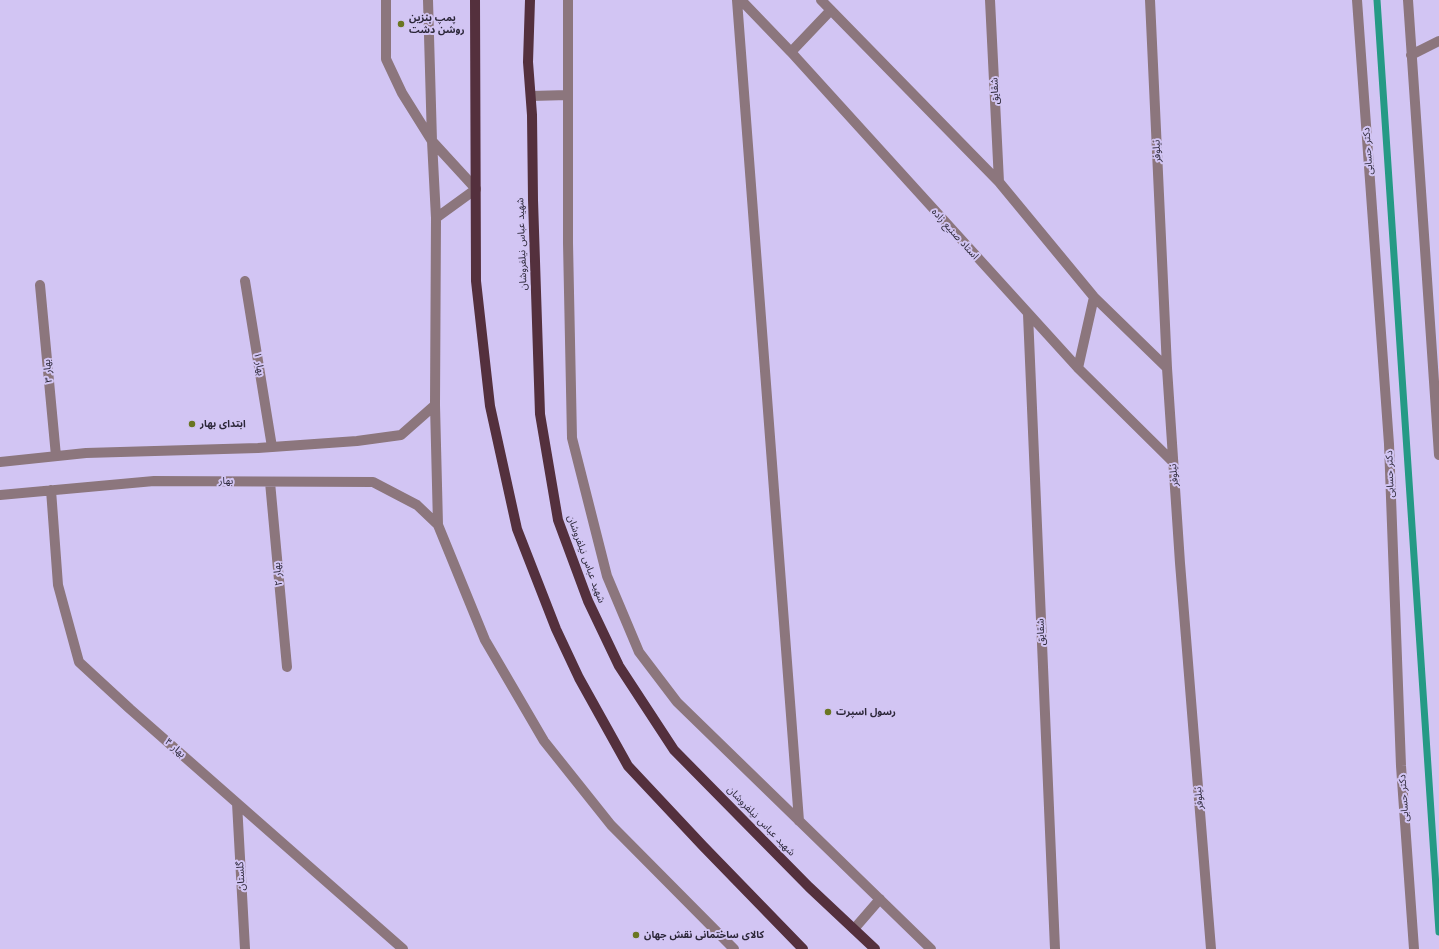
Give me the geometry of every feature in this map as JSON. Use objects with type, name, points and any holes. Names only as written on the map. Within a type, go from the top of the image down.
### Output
[{"type":"main road","points":[[475,0],[476,281],[490,406],[517,529],[556,629],[579,678],[628,766],[803,949]]},
{"type":"main road","name":"شهید عباس نیلفروشان","points":[[530,0],[528,62],[532,115],[533,200],[540,414],[558,520],[588,601],[619,666],[674,750],[809,887],[875,949]]},
{"type":"street","points":[[386,0],[386,59],[402,94],[432,141],[476,189],[436,218]]},
{"type":"street","points":[[428,0],[436,218],[435,405],[438,525],[484,640],[544,741],[611,825],[734,949]]},
{"type":"street","points":[[568,0],[568,243],[572,438],[607,576],[639,652],[677,702],[931,949]]},
{"type":"street","points":[[737,0],[799,820]]},
{"type":"street","name":"استاد صنیع زاده","points":[[742,0],[1078,368],[1173,462]]},
{"type":"street","points":[[821,0],[999,182],[1094,297],[1167,368]]},
{"type":"street","name":"شقایق","points":[[990,0],[999,182]]},
{"type":"street","name":"نیلوفر","points":[[1150,0],[1167,368],[1173,462],[1211,949]]},
{"type":"street","name":"دکتر حسابی","points":[[1357,0],[1389,444],[1401,766],[1414,949]]},
{"type":"street","points":[[1408,0],[1439,456]]},
{"type":"street","points":[[791,52],[831,10]]},
{"type":"street","points":[[1412,55],[1439,41]]},
{"type":"street","points":[[531,96],[568,95]]},
{"type":"street","name":"بهار ۱","points":[[245,281],[272,447]]},
{"type":"street","name":"بهار ۳","points":[[40,286],[56,456]]},
{"type":"street","points":[[1078,368],[1094,297]]},
{"type":"street","name":"شقایق","points":[[1028,314],[1055,949]]},
{"type":"street","points":[[0,462],[86,453],[272,447],[358,441],[401,435],[435,405]]},
{"type":"street","name":"بهار","points":[[0,495],[154,481],[373,482],[417,505],[438,525]]},
{"type":"street","name":"بهار ۲","points":[[270,482],[287,667]]},
{"type":"street","name":"بهار ۴","points":[[51,490],[58,585],[79,662],[130,709],[402,949]]},
{"type":"street","name":"گلستان","points":[[237,803],[245,949]]},
{"type":"street","points":[[854,929],[880,899]]},
{"type":"waterway","points":[[1377,0],[1439,932]]},
{"type":"place","name":"پمپ بنزین روشن دشت","points":[[401,24]]},
{"type":"place","name":"ابتدای بهار","points":[[192,424]]},
{"type":"place","name":"رسول اسپرت","points":[[828,712]]},
{"type":"place","name":"کالای ساختمانی نقش جهان","points":[[636,935]]}]
